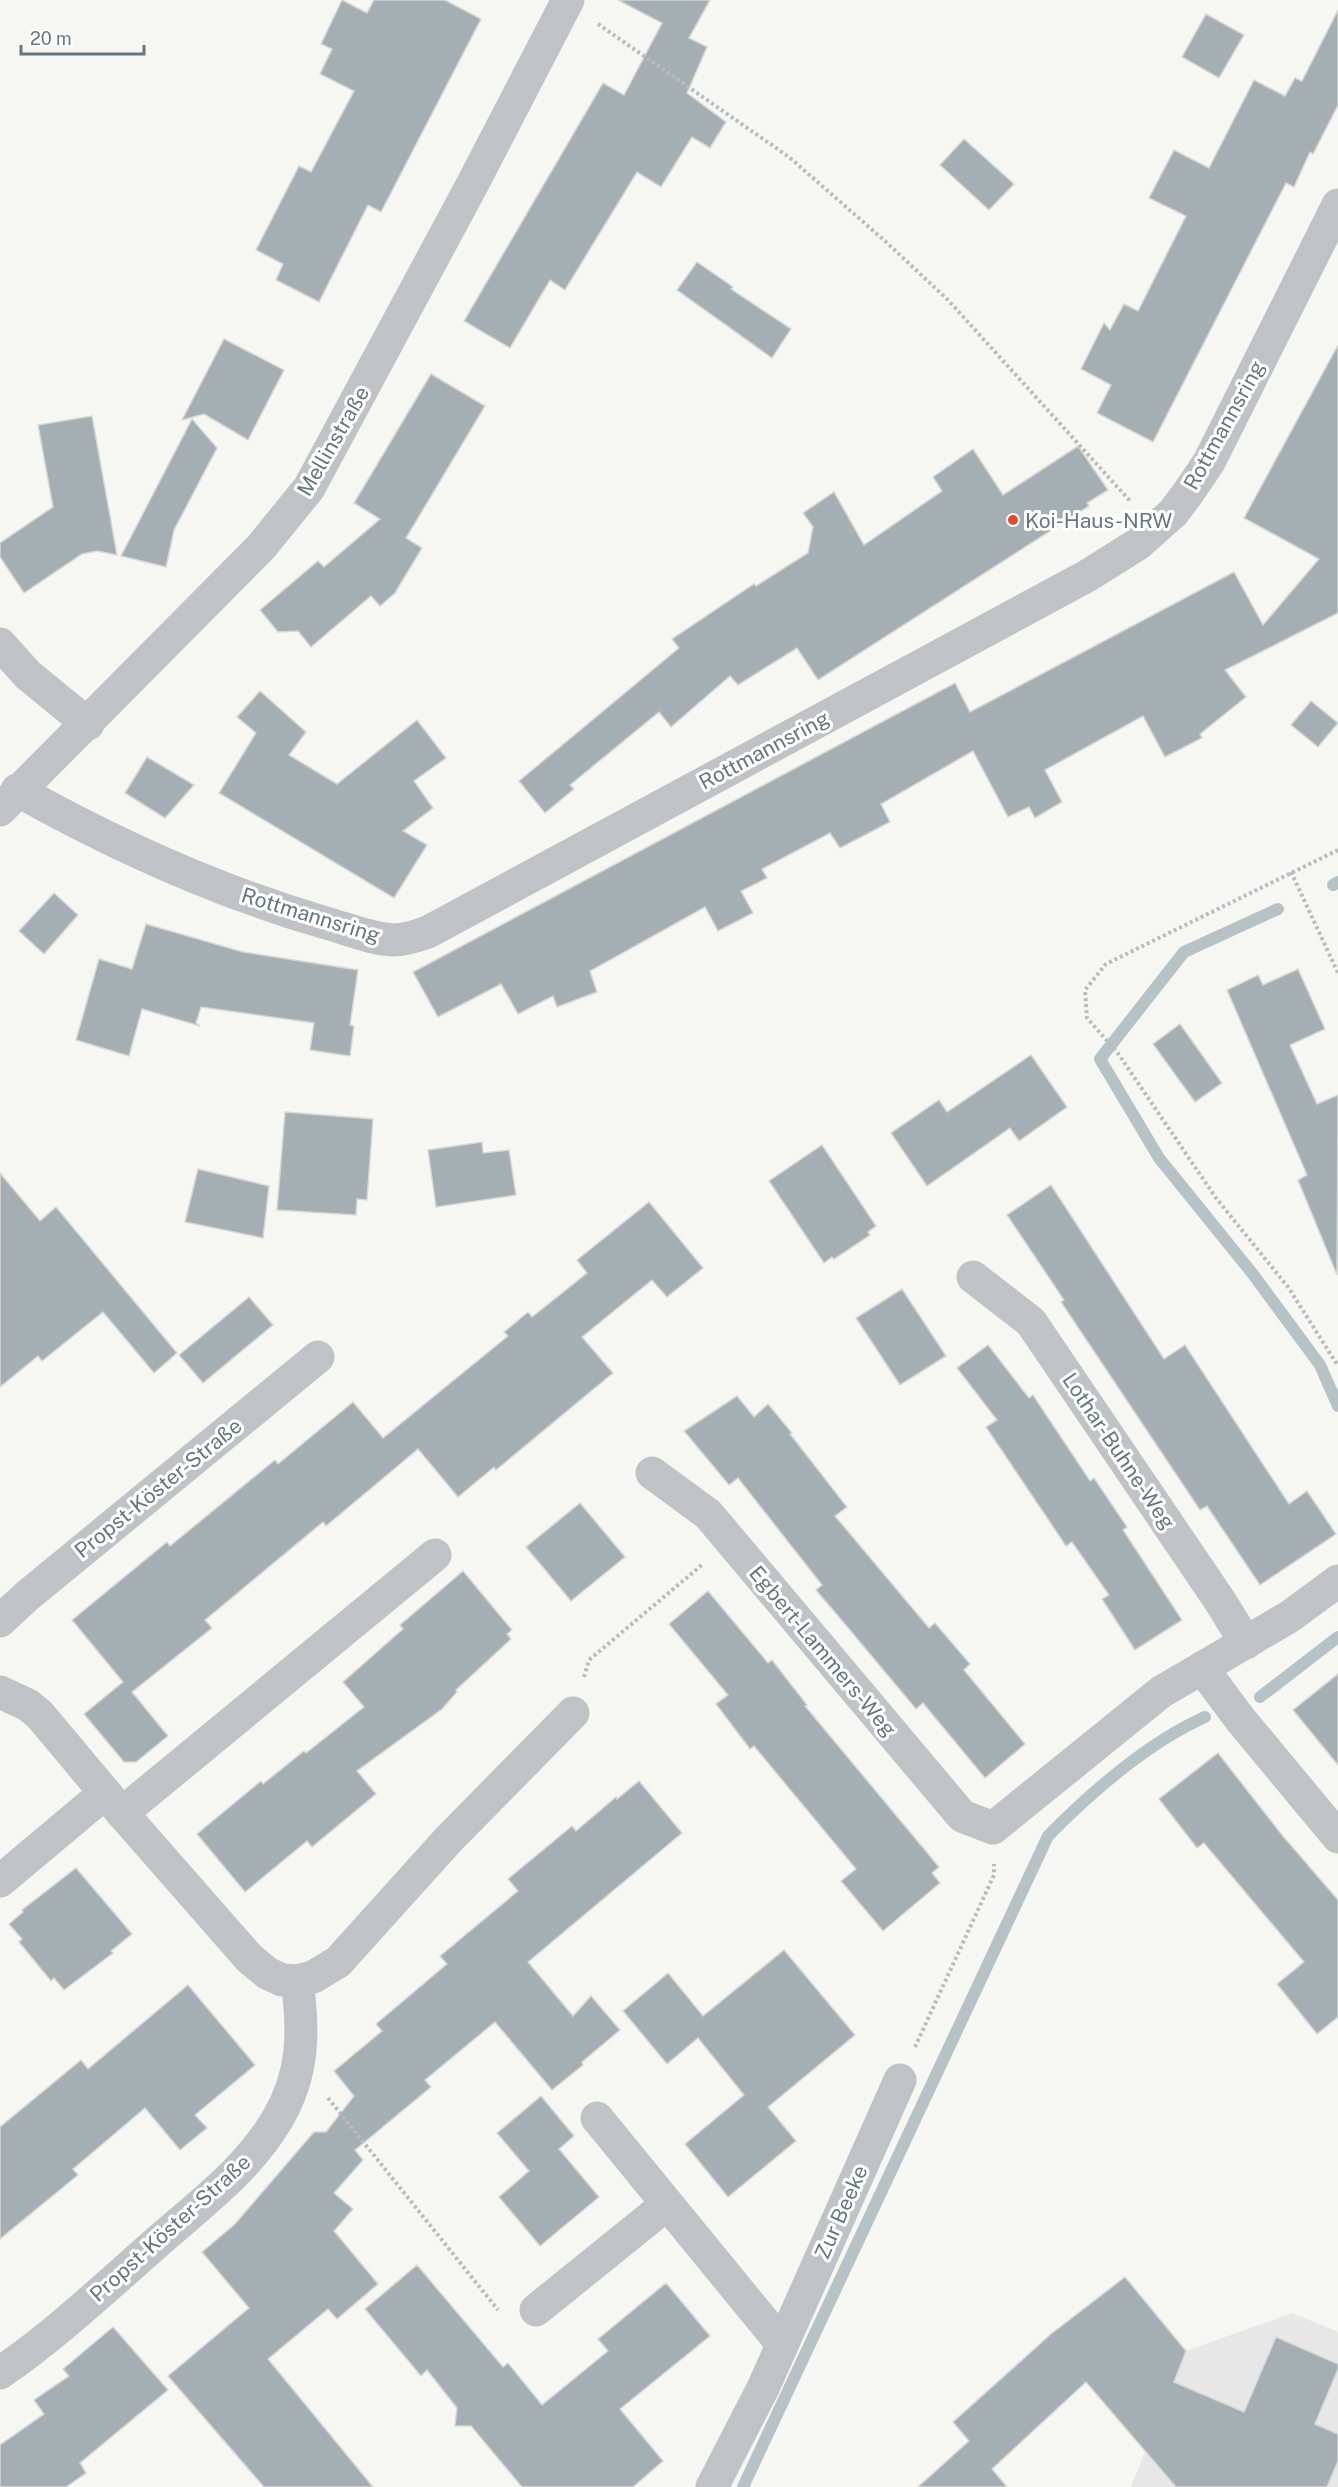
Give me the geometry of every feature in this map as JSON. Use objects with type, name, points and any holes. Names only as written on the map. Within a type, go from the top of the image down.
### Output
[{"type":"street","name":"Mellinstraße","points":[[9,800],[88,724],[261,547],[309,488],[472,185],[567,1]]},
{"type":"street","name":"Rottmannsring","points":[[9,800],[81,826],[133,851],[289,912],[380,938],[409,938],[428,932],[1087,576],[1129,549],[1156,528],[1173,513],[1209,462],[1338,205]]},
{"type":"street","points":[[0,644],[28,675],[88,724]]},
{"type":"street","name":"Lothar-Buhne-Weg","points":[[973,1277],[1031,1322],[1246,1643]]},
{"type":"street","name":"Propst-Köster-Straße","points":[[0,1621],[27,1596],[318,1357]]},
{"type":"street","name":"Egbert-Lammers-Weg","points":[[652,1473],[708,1514],[962,1816],[993,1828]]},
{"type":"street","points":[[0,1881],[113,1803],[435,1554]]},
{"type":"street","points":[[993,1828],[1161,1692],[1289,1617],[1338,1581]]},
{"type":"street","points":[[1203,1668],[1240,1719],[1338,1837]]},
{"type":"street","points":[[0,1692],[28,1705],[40,1715],[113,1803],[249,1958],[267,1973],[282,1980],[297,1981],[313,1977],[338,1962],[448,1840],[573,1713]]},
{"type":"street","name":"Propst-Köster-Straße","points":[[0,2373],[39,2346],[226,2183],[262,2142],[279,2116],[300,2062],[302,2016],[297,1981]]},
{"type":"street","name":"Zur Beeke","points":[[712,2487],[763,2388],[900,2080]]},
{"type":"street","points":[[597,2118],[666,2205],[783,2344]]},
{"type":"street","points":[[536,2310],[666,2205]]},
{"type":"path","points":[[567,1],[789,157],[885,241],[948,300],[1156,528]]},
{"type":"path","points":[[1338,850],[1106,964],[1086,990],[1087,1018],[1117,1052],[1216,1198],[1288,1287],[1338,1366]]},
{"type":"path","points":[[1291,872],[1338,973]]},
{"type":"path","points":[[573,1713],[589,1660],[696,1568],[733,1543]]},
{"type":"path","points":[[900,2080],[994,1875],[993,1828]]},
{"type":"path","points":[[300,2062],[508,2322],[536,2310]]},
{"type":"shaded area","points":[[1292,2313],[1338,2332],[1338,2487],[1131,2487],[1186,2351]]},
{"type":"building","points":[[342,0],[367,13],[374,0],[445,0],[481,19],[381,212],[368,205],[319,302],[276,280],[283,264],[256,250],[299,166],[311,172],[354,91],[320,74],[332,49],[321,44]]},
{"type":"building","points":[[618,0],[710,0],[689,38],[707,47],[687,93],[726,122],[710,148],[692,137],[661,187],[637,172],[565,290],[550,280],[510,348],[464,321],[603,83],[624,95],[662,23]]},
{"type":"building","points":[[1338,10],[1338,105],[1313,154],[1310,152],[1294,187],[1286,183],[1153,442],[1097,413],[1111,385],[1081,369],[1104,323],[1110,330],[1124,304],[1138,311],[1186,216],[1149,198],[1174,150],[1209,168],[1254,80],[1285,96],[1295,78],[1302,81]]},
{"type":"building","points":[[1206,14],[1244,35],[1219,78],[1182,57]]},
{"type":"building","points":[[964,139],[1014,184],[989,210],[940,165]]},
{"type":"building","points":[[697,262],[733,287],[731,289],[791,329],[772,358],[677,290]]},
{"type":"building","points":[[224,339],[284,370],[248,440],[204,414],[182,420]]},
{"type":"building","points":[[1338,345],[1338,613],[1225,670],[1246,697],[1200,734],[1202,738],[1165,757],[1143,716],[1045,770],[1062,802],[1035,818],[1029,807],[1008,817],[973,751],[881,804],[890,822],[840,848],[830,833],[762,869],[767,878],[741,891],[753,913],[718,931],[705,907],[590,971],[597,992],[557,1007],[553,996],[518,1014],[501,984],[438,1017],[413,972],[955,683],[970,712],[1234,572],[1263,625],[1319,559],[1244,518]]},
{"type":"building","points":[[431,374],[485,406],[406,538],[422,548],[395,593],[380,606],[371,596],[311,647],[298,631],[278,632],[260,610],[318,561],[324,567],[380,519],[354,503]]},
{"type":"building","points":[[92,416],[117,555],[97,551],[82,554],[24,593],[0,557],[0,543],[53,507],[38,425]]},
{"type":"building","points":[[192,419],[217,448],[174,530],[166,567],[121,556]]},
{"type":"building","points":[[1078,446],[1108,490],[1087,503],[1089,506],[818,680],[797,648],[738,685],[730,676],[671,727],[659,712],[570,785],[574,789],[545,813],[519,781],[679,648],[672,639],[754,584],[756,586],[808,553],[813,527],[803,513],[834,492],[864,545],[942,491],[933,477],[973,449],[1003,495]]},
{"type":"building","points":[[260,691],[306,732],[289,755],[337,784],[417,720],[446,758],[414,781],[433,808],[403,831],[427,845],[394,898],[219,793],[256,733],[237,717]]},
{"type":"building","points":[[1311,701],[1338,723],[1318,747],[1291,725]]},
{"type":"building","points":[[147,757],[194,785],[165,818],[125,793]]},
{"type":"building","points":[[54,893],[78,915],[44,954],[19,931]]},
{"type":"building","points":[[146,924],[243,952],[358,970],[350,1025],[354,1026],[350,1056],[310,1050],[314,1023],[201,1007],[196,1023],[200,1026],[142,1009],[129,1056],[76,1040],[99,959],[132,969]]},
{"type":"building","points":[[1298,969],[1325,1029],[1290,1045],[1317,1104],[1338,1095],[1337,1275],[1298,1180],[1307,1175],[1227,990],[1258,975],[1263,985]]},
{"type":"building","points":[[1180,1024],[1222,1083],[1195,1102],[1153,1044]]},
{"type":"building","points":[[1031,1055],[1067,1107],[1019,1141],[1010,1128],[927,1186],[891,1133],[939,1100],[947,1112]]},
{"type":"building","points":[[285,1112],[373,1119],[367,1200],[357,1199],[356,1215],[277,1210]]},
{"type":"building","points":[[482,1142],[483,1153],[509,1150],[516,1195],[436,1207],[428,1150]]},
{"type":"building","points":[[822,1145],[876,1226],[868,1232],[870,1235],[824,1263],[769,1181]]},
{"type":"building","points":[[198,1169],[269,1186],[263,1238],[185,1222]]},
{"type":"building","points":[[0,1173],[40,1221],[56,1207],[177,1353],[154,1373],[103,1312],[42,1361],[38,1356],[0,1387]]},
{"type":"building","points":[[1051,1185],[1164,1359],[1185,1345],[1289,1504],[1307,1491],[1336,1534],[1260,1585],[1207,1506],[1200,1510],[1061,1302],[1064,1300],[1007,1215]]},
{"type":"building","points":[[649,1202],[703,1268],[667,1297],[652,1280],[582,1337],[613,1373],[496,1470],[494,1467],[458,1497],[418,1449],[326,1526],[323,1522],[205,1620],[212,1628],[132,1692],[168,1736],[136,1762],[124,1762],[84,1714],[123,1682],[72,1620],[167,1542],[170,1546],[275,1460],[278,1464],[353,1402],[383,1438],[508,1336],[504,1332],[528,1312],[532,1317],[587,1273],[577,1260]]},
{"type":"building","points":[[902,1289],[946,1356],[900,1385],[856,1318]]},
{"type":"building","points":[[249,1297],[273,1325],[203,1383],[179,1355]]},
{"type":"building","points":[[988,1345],[1029,1398],[1033,1395],[1090,1481],[1094,1478],[1127,1527],[1123,1530],[1182,1620],[1135,1650],[1102,1599],[1109,1595],[1072,1542],[1066,1546],[986,1427],[997,1420],[957,1368]]},
{"type":"building","points":[[737,1396],[754,1417],[768,1404],[792,1433],[790,1434],[847,1507],[835,1516],[929,1628],[935,1623],[970,1664],[964,1670],[1025,1744],[985,1778],[923,1703],[916,1709],[816,1590],[822,1585],[738,1478],[729,1485],[684,1431]]},
{"type":"building","points":[[580,1503],[625,1557],[571,1601],[526,1547]]},
{"type":"building","points":[[463,1571],[512,1630],[507,1634],[511,1639],[456,1690],[457,1692],[442,1709],[357,1771],[376,1794],[312,1847],[307,1841],[245,1892],[197,1834],[261,1781],[263,1784],[364,1707],[343,1682],[403,1629],[400,1625]]},
{"type":"building","points":[[708,1591],[768,1663],[772,1660],[807,1705],[805,1706],[939,1867],[932,1873],[940,1883],[883,1931],[841,1881],[856,1869],[754,1746],[750,1749],[716,1704],[728,1695],[669,1624]]},
{"type":"building","points":[[1338,1674],[1338,1765],[1293,1710]]},
{"type":"building","points":[[1218,1753],[1282,1835],[1338,1900],[1338,2017],[1317,2034],[1277,1984],[1304,1962],[1204,1843],[1197,1848],[1159,1799]]},
{"type":"building","points":[[639,1781],[682,1833],[528,1962],[573,2016],[591,1996],[620,2030],[552,2090],[495,2022],[425,2080],[431,2087],[355,2150],[363,2160],[334,2193],[353,2209],[334,2231],[378,2284],[337,2319],[328,2309],[268,2359],[373,2487],[264,2487],[168,2376],[249,2308],[202,2252],[235,2224],[314,2132],[326,2132],[354,2096],[334,2071],[382,2031],[376,2024],[447,1964],[440,1956],[518,1891],[508,1879],[572,1826],[576,1831]]},
{"type":"building","points":[[76,1868],[132,1934],[111,1951],[113,1953],[64,1990],[54,1978],[51,1981],[19,1942],[22,1939],[9,1924],[23,1912],[22,1910]]},
{"type":"building","points":[[784,1950],[855,2035],[768,2107],[796,2141],[728,2197],[685,2144],[744,2095],[698,2038],[667,2064],[623,2011],[668,1973],[703,2016]]},
{"type":"building","points":[[188,1985],[255,2065],[195,2115],[207,2128],[180,2150],[145,2108],[73,2169],[78,2175],[0,2239],[0,2127],[81,2060],[88,2069]]},
{"type":"building","points":[[541,2096],[574,2136],[559,2149],[599,2197],[540,2246],[499,2197],[529,2171],[497,2133]]},
{"type":"building","points":[[417,2265],[503,2367],[508,2363],[542,2405],[608,2351],[598,2339],[666,2283],[710,2336],[620,2409],[663,2461],[633,2487],[522,2487],[471,2426],[455,2426],[457,2408],[427,2370],[421,2376],[365,2309]]},
{"type":"building","points":[[1125,2277],[1186,2351],[1174,2382],[1244,2412],[1276,2337],[1338,2364],[1315,2424],[1338,2434],[1338,2461],[1327,2487],[1176,2487],[1086,2382],[992,2469],[1007,2487],[918,2487],[969,2441],[953,2422],[1051,2334]]},
{"type":"building","points":[[113,2327],[168,2390],[80,2463],[86,2473],[66,2487],[0,2487],[0,2445],[44,2414],[34,2400],[69,2376],[63,2369]]},
{"type":"waterway","points":[[1333,885],[1338,882]]},
{"type":"waterway","points":[[1278,909],[1184,952],[1100,1059],[1159,1158],[1252,1273],[1320,1365],[1338,1406]]},
{"type":"waterway","points":[[1260,1697],[1338,1637]]},
{"type":"waterway","points":[[743,2487],[1048,1836],[1122,1769],[1163,1740],[1205,1717]]},
{"type":"place","name":"Koi-Haus-NRW","points":[[1013,520]]}]
